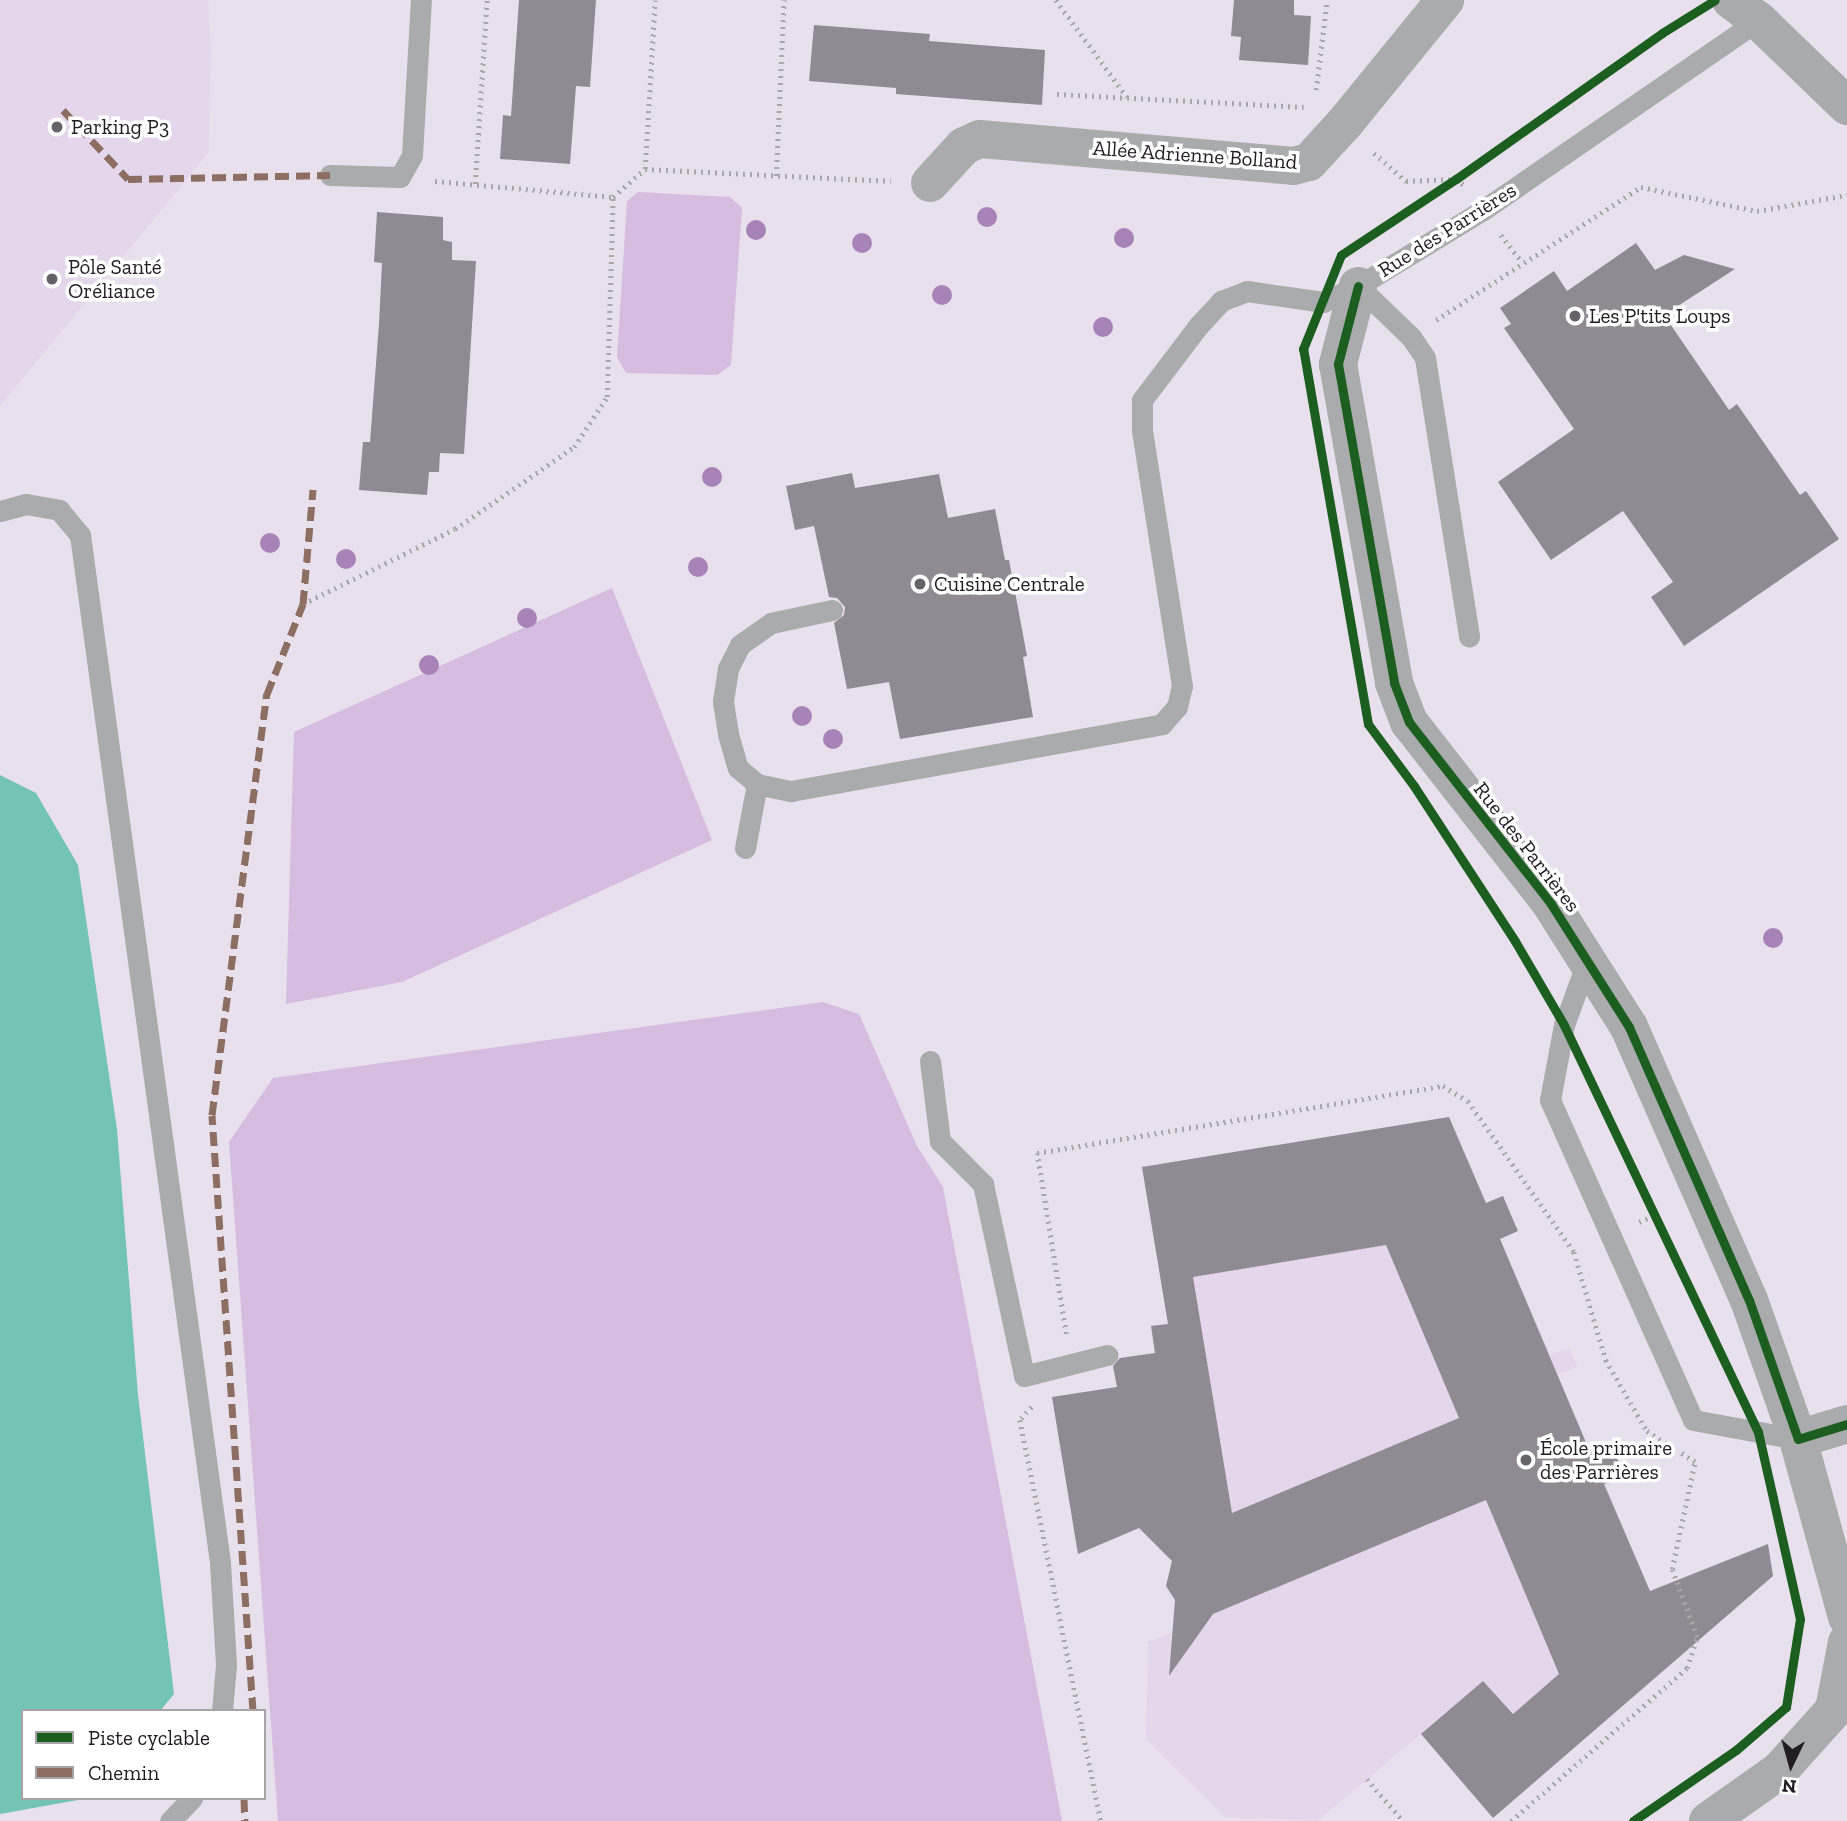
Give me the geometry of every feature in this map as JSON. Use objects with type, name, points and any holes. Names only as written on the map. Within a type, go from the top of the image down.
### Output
[{"type":"main road","points":[[1745,10],[1847,106]]},
{"type":"street","name":"Allée Adrienne Bolland","points":[[930,183],[964,146],[980,139],[1293,166],[1309,162],[1344,124],[1445,0]]},
{"type":"street","name":"Rue des Parrières","points":[[1358,286],[1338,365],[1394,683],[1409,722],[1551,904],[1629,1027],[1744,1288],[1798,1439],[1847,1617]]},
{"type":"street","points":[[1798,1439],[1847,1424]]},
{"type":"street","points":[[1708,1821],[1779,1771],[1834,1710],[1847,1643]]},
{"type":"lane","points":[[330,175],[400,177],[412,155],[421,0]]},
{"type":"lane","name":"Rue des Parrières","points":[[1358,286],[1483,210],[1745,10]]},
{"type":"lane","points":[[832,610],[771,623],[740,645],[728,669],[723,702],[728,734],[738,768],[757,784],[791,792],[1162,724],[1177,707],[1182,686],[1142,430],[1142,400],[1221,301],[1247,291],[1323,302],[1358,286],[1411,337],[1425,358],[1469,637]]},
{"type":"lane","points":[[0,511],[26,504],[59,510],[80,534],[220,1563],[226,1665],[222,1709]]},
{"type":"lane","points":[[745,848],[757,784]]},
{"type":"lane","points":[[1588,959],[1564,1025],[1550,1100],[1693,1420],[1798,1439]]},
{"type":"lane","points":[[930,1062],[940,1141],[984,1184],[1024,1376],[1107,1355]]},
{"type":"lane","points":[[170,1821],[190,1800]]},
{"type":"path","points":[[475,184],[487,0]]},
{"type":"path","points":[[645,169],[655,0]]},
{"type":"path","points":[[776,176],[784,0]]},
{"type":"path","points":[[1056,0],[1127,97]]},
{"type":"path","points":[[1315,95],[1327,0]]},
{"type":"path","points":[[400,177],[613,197],[645,169],[930,183]]},
{"type":"path","points":[[1433,194],[1468,171]]},
{"type":"path","points":[[1432,323],[1641,187],[1757,211],[1847,195]]},
{"type":"path","points":[[303,604],[455,529],[574,447],[607,397],[613,197]]},
{"type":"path","points":[[1499,233],[1522,262]]},
{"type":"path","points":[[1101,1821],[1020,1420],[1071,1365],[1037,1153],[1443,1086],[1468,1101],[1574,1252],[1606,1360],[1647,1431],[1695,1462],[1672,1569],[1697,1637],[1688,1668],[1511,1821]]},
{"type":"path","points":[[1649,1203],[1660,1227]]},
{"type":"path","points":[[1367,1779],[1403,1821]]},
{"type":"shaded area","name":"Pôle Santé Oréliance","points":[[0,0],[208,0],[211,50],[209,152],[0,406]]},
{"type":"shaded area","points":[[638,192],[730,197],[742,208],[731,365],[717,375],[626,373],[617,357],[627,201]]},
{"type":"shaded area","points":[[612,588],[712,840],[402,982],[286,1004],[294,732]]},
{"type":"shaded area","points":[[0,775],[36,793],[78,865],[117,1129],[138,1395],[174,1694],[162,1709],[21,1709],[21,1800],[78,1800],[0,1814]]},
{"type":"shaded area","points":[[823,1002],[859,1014],[917,1146],[943,1187],[1062,1821],[278,1821],[229,1142],[273,1078]]},
{"type":"shaded area","points":[[1449,1117],[1485,1203],[1503,1196],[1518,1231],[1500,1239],[1550,1355],[1570,1348],[1578,1367],[1558,1375],[1590,1451],[1610,1443],[1625,1476],[1605,1485],[1678,1658],[1493,1818],[1421,1734],[1317,1821],[1225,1817],[1146,1739],[1148,1642],[1175,1631],[1175,1600],[1166,1586],[1172,1561],[1159,1549],[1163,1529],[1159,1519],[1078,1554],[1052,1397],[1116,1387],[1112,1360],[1155,1353],[1151,1326],[1168,1323],[1142,1167]]},
{"type":"building","points":[[519,0],[596,0],[590,87],[576,86],[570,164],[500,159],[503,115],[511,116]]},
{"type":"building","points":[[1234,0],[1294,0],[1294,15],[1311,16],[1308,65],[1239,60],[1241,37],[1231,36]]},
{"type":"building","points":[[814,25],[930,34],[929,41],[1045,50],[1042,105],[896,94],[896,88],[809,81]]},
{"type":"building","points":[[377,212],[443,217],[443,240],[452,242],[452,260],[476,261],[464,454],[440,453],[439,472],[429,472],[427,495],[359,490],[363,442],[370,442],[379,324],[382,263],[374,262]]},
{"type":"building","points":[[1636,243],[1655,270],[1684,255],[1735,269],[1664,315],[1729,410],[1737,404],[1800,495],[1806,491],[1839,539],[1684,646],[1651,597],[1673,582],[1623,511],[1551,560],[1498,482],[1574,429],[1504,328],[1511,324],[1500,308],[1554,271],[1567,291]]},
{"type":"building","name":"Cuisine Centrale","points":[[852,473],[855,488],[939,474],[948,518],[995,509],[1005,560],[1009,560],[1027,656],[1023,657],[1033,717],[900,739],[889,682],[847,689],[834,623],[844,615],[845,607],[837,598],[829,597],[814,526],[795,530],[786,486]]},
{"type":"building","points":[[1449,1117],[1486,1203],[1503,1196],[1518,1231],[1500,1239],[1590,1452],[1610,1443],[1625,1476],[1604,1484],[1650,1591],[1768,1544],[1773,1576],[1493,1818],[1421,1734],[1483,1681],[1513,1714],[1559,1674],[1486,1500],[1213,1614],[1169,1676],[1175,1600],[1166,1586],[1172,1561],[1139,1528],[1078,1554],[1052,1397],[1117,1387],[1113,1366],[1120,1358],[1155,1353],[1151,1326],[1168,1324],[1142,1167]],"holes":[[[1386,1245],[1459,1418],[1232,1513],[1193,1277]]]},
{"type":"marked path","points":[[63,110],[128,179],[330,175]]},
{"type":"marked path","points":[[253,1709],[212,1115],[267,694],[303,604],[313,489]]},
{"type":"marked path","points":[[244,1800],[245,1821]]},
{"type":"cycle path","points":[[1633,1821],[1736,1750],[1786,1707],[1800,1619],[1773,1498],[1758,1432],[1564,1025],[1515,941],[1414,786],[1368,724],[1303,349],[1341,255],[1456,179],[1662,33],[1715,0]]},
{"type":"cycle path","points":[[1358,286],[1338,364],[1394,683],[1409,722],[1551,904],[1629,1027],[1749,1300],[1798,1439],[1847,1424]]},
{"type":"place","name":"Parking P3","points":[[57,127]]},
{"type":"place","name":"Pôle Santé Oréliance","points":[[52,279]]},
{"type":"place","name":"Les P'tits Loups","points":[[1575,316]]},
{"type":"place","name":"Cuisine Centrale","points":[[920,584]]},
{"type":"place","name":"École primaire des Parrières","points":[[1526,1460]]}]
